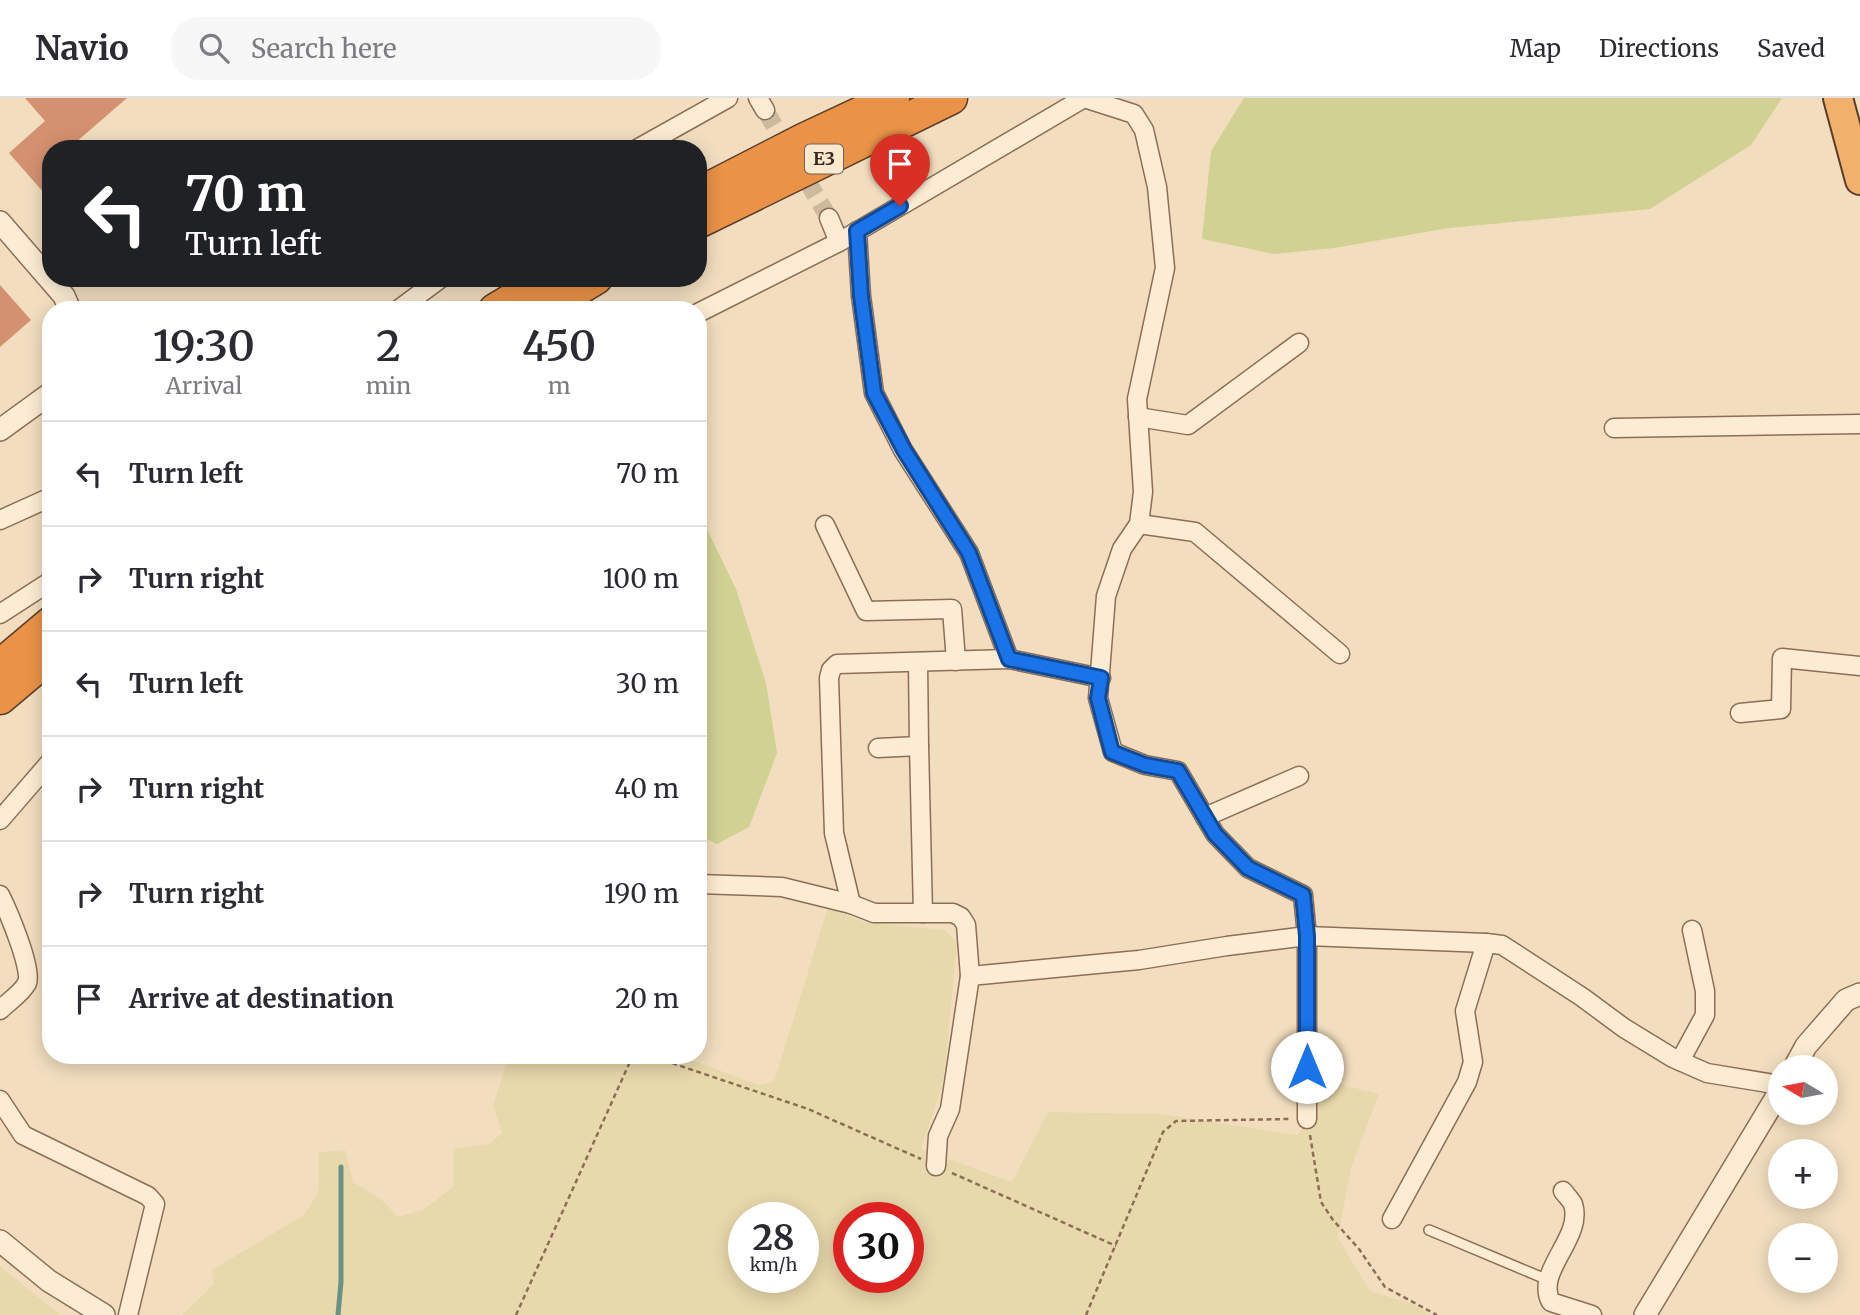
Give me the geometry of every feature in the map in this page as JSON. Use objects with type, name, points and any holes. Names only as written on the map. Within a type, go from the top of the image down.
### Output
[{"type":"highway","name":"E3","points":[[707,189],[893,98]]},
{"type":"highway","name":"E3","points":[[707,218],[951,98]]},
{"type":"highway","points":[[1838,98],[1860,180]]},
{"type":"highway","points":[[510,301],[533,287]]},
{"type":"highway","points":[[558,301],[581,287]]},
{"type":"highway","points":[[0,666],[42,631]]},
{"type":"highway","points":[[0,698],[42,663]]},
{"type":"street","points":[[653,140],[728,98]]},
{"type":"street","points":[[707,308],[839,242],[1084,98],[1134,114],[1144,130],[1157,187],[1165,268],[1137,399],[1143,492],[1139,523],[1122,548],[1106,596],[1098,698],[1112,752],[1145,765],[1178,771],[1215,834],[1248,868],[1303,895],[1307,936],[1307,1119]]},
{"type":"street","points":[[829,218],[839,242]]},
{"type":"street","points":[[0,222],[42,271]]},
{"type":"street","points":[[857,231],[861,296],[874,393],[904,450],[969,553],[1009,659]]},
{"type":"street","points":[[410,301],[428,287]]},
{"type":"street","points":[[1138,417],[1188,425],[1299,343]]},
{"type":"street","points":[[0,429],[42,399]]},
{"type":"street","points":[[1614,428],[1860,424]]},
{"type":"street","points":[[0,520],[42,501]]},
{"type":"street","points":[[1139,523],[1195,531],[1340,654]]},
{"type":"street","points":[[825,525],[866,611],[952,609],[956,661]]},
{"type":"street","points":[[0,614],[42,587]]},
{"type":"street","points":[[1741,713],[1781,709],[1782,658],[1860,666]]},
{"type":"street","points":[[851,904],[834,833],[829,678],[831,670],[837,664],[1009,659],[1101,678]]},
{"type":"street","points":[[918,662],[923,913]]},
{"type":"street","points":[[878,748],[919,746]]},
{"type":"street","points":[[0,820],[42,771]]},
{"type":"street","points":[[1205,817],[1299,776]]},
{"type":"street","points":[[707,884],[782,887],[851,904],[874,913],[953,913],[961,917],[966,925],[970,976],[950,1109],[938,1136],[936,1166]]},
{"type":"street","points":[[0,895],[10,915],[29,975],[26,985],[0,1010]]},
{"type":"street","points":[[1680,1061],[1705,1015],[1705,991],[1692,930]]},
{"type":"street","points":[[970,976],[1139,960],[1307,936],[1502,945],[1680,1061],[1707,1073],[1768,1086]]},
{"type":"street","points":[[1392,1219],[1467,1082],[1474,1062],[1465,1011],[1486,943]]},
{"type":"street","points":[[1801,1055],[1846,1000],[1860,994]]},
{"type":"street","points":[[0,1100],[23,1135],[148,1196],[155,1204],[128,1315]]},
{"type":"street","points":[[1645,1315],[1768,1108]]},
{"type":"street","points":[[1563,1191],[1573,1205],[1573,1229],[1548,1280],[1547,1294],[1551,1302],[1592,1315]]},
{"type":"street","points":[[0,1241],[49,1281],[104,1315]]},
{"type":"lane","points":[[1429,1230],[1548,1280]]},
{"type":"path","points":[[516,1315],[629,1064]]},
{"type":"path","points":[[675,1064],[808,1108],[1116,1246]]},
{"type":"path","points":[[1086,1315],[1163,1132],[1176,1121],[1307,1119],[1321,1202],[1385,1287],[1437,1315]]},
{"type":"shaded area","points":[[828,907],[863,922],[945,930],[957,943],[945,1068],[940,1093],[921,1149],[1012,1182],[1048,1112],[1162,1114],[1298,1135],[1330,1082],[1379,1094],[1351,1168],[1338,1238],[1370,1291],[1410,1303],[1428,1315],[182,1315],[214,1284],[212,1270],[304,1215],[318,1193],[319,1152],[345,1150],[353,1182],[381,1199],[398,1217],[423,1210],[453,1187],[453,1149],[489,1144],[502,1133],[493,1105],[506,1064],[703,1064],[758,1085],[774,1082]]},
{"type":"shaded area","points":[[0,1266],[55,1311],[61,1315],[0,1315]]},
{"type":"green space","points":[[1244,98],[1782,98],[1751,145],[1650,209],[1449,228],[1334,248],[1274,254],[1202,239],[1211,151]]},
{"type":"green space","points":[[707,529],[736,589],[766,683],[777,753],[749,827],[717,844],[707,839]]},
{"type":"building","points":[[25,98],[127,98],[78,140],[42,140],[42,191],[9,153],[45,121]]},
{"type":"building","points":[[0,285],[31,320],[0,347]]},
{"type":"waterway","points":[[338,1315],[341,1282],[341,1167]]},
{"type":"tunnel","points":[[765,110],[829,218]]},
{"type":"route","points":[[900,206],[857,231],[861,296],[874,393],[904,450],[969,553],[1009,659],[1101,678],[1098,698],[1112,752],[1145,765],[1178,771],[1215,834],[1248,868],[1303,895],[1307,936],[1307,1067]]}]
